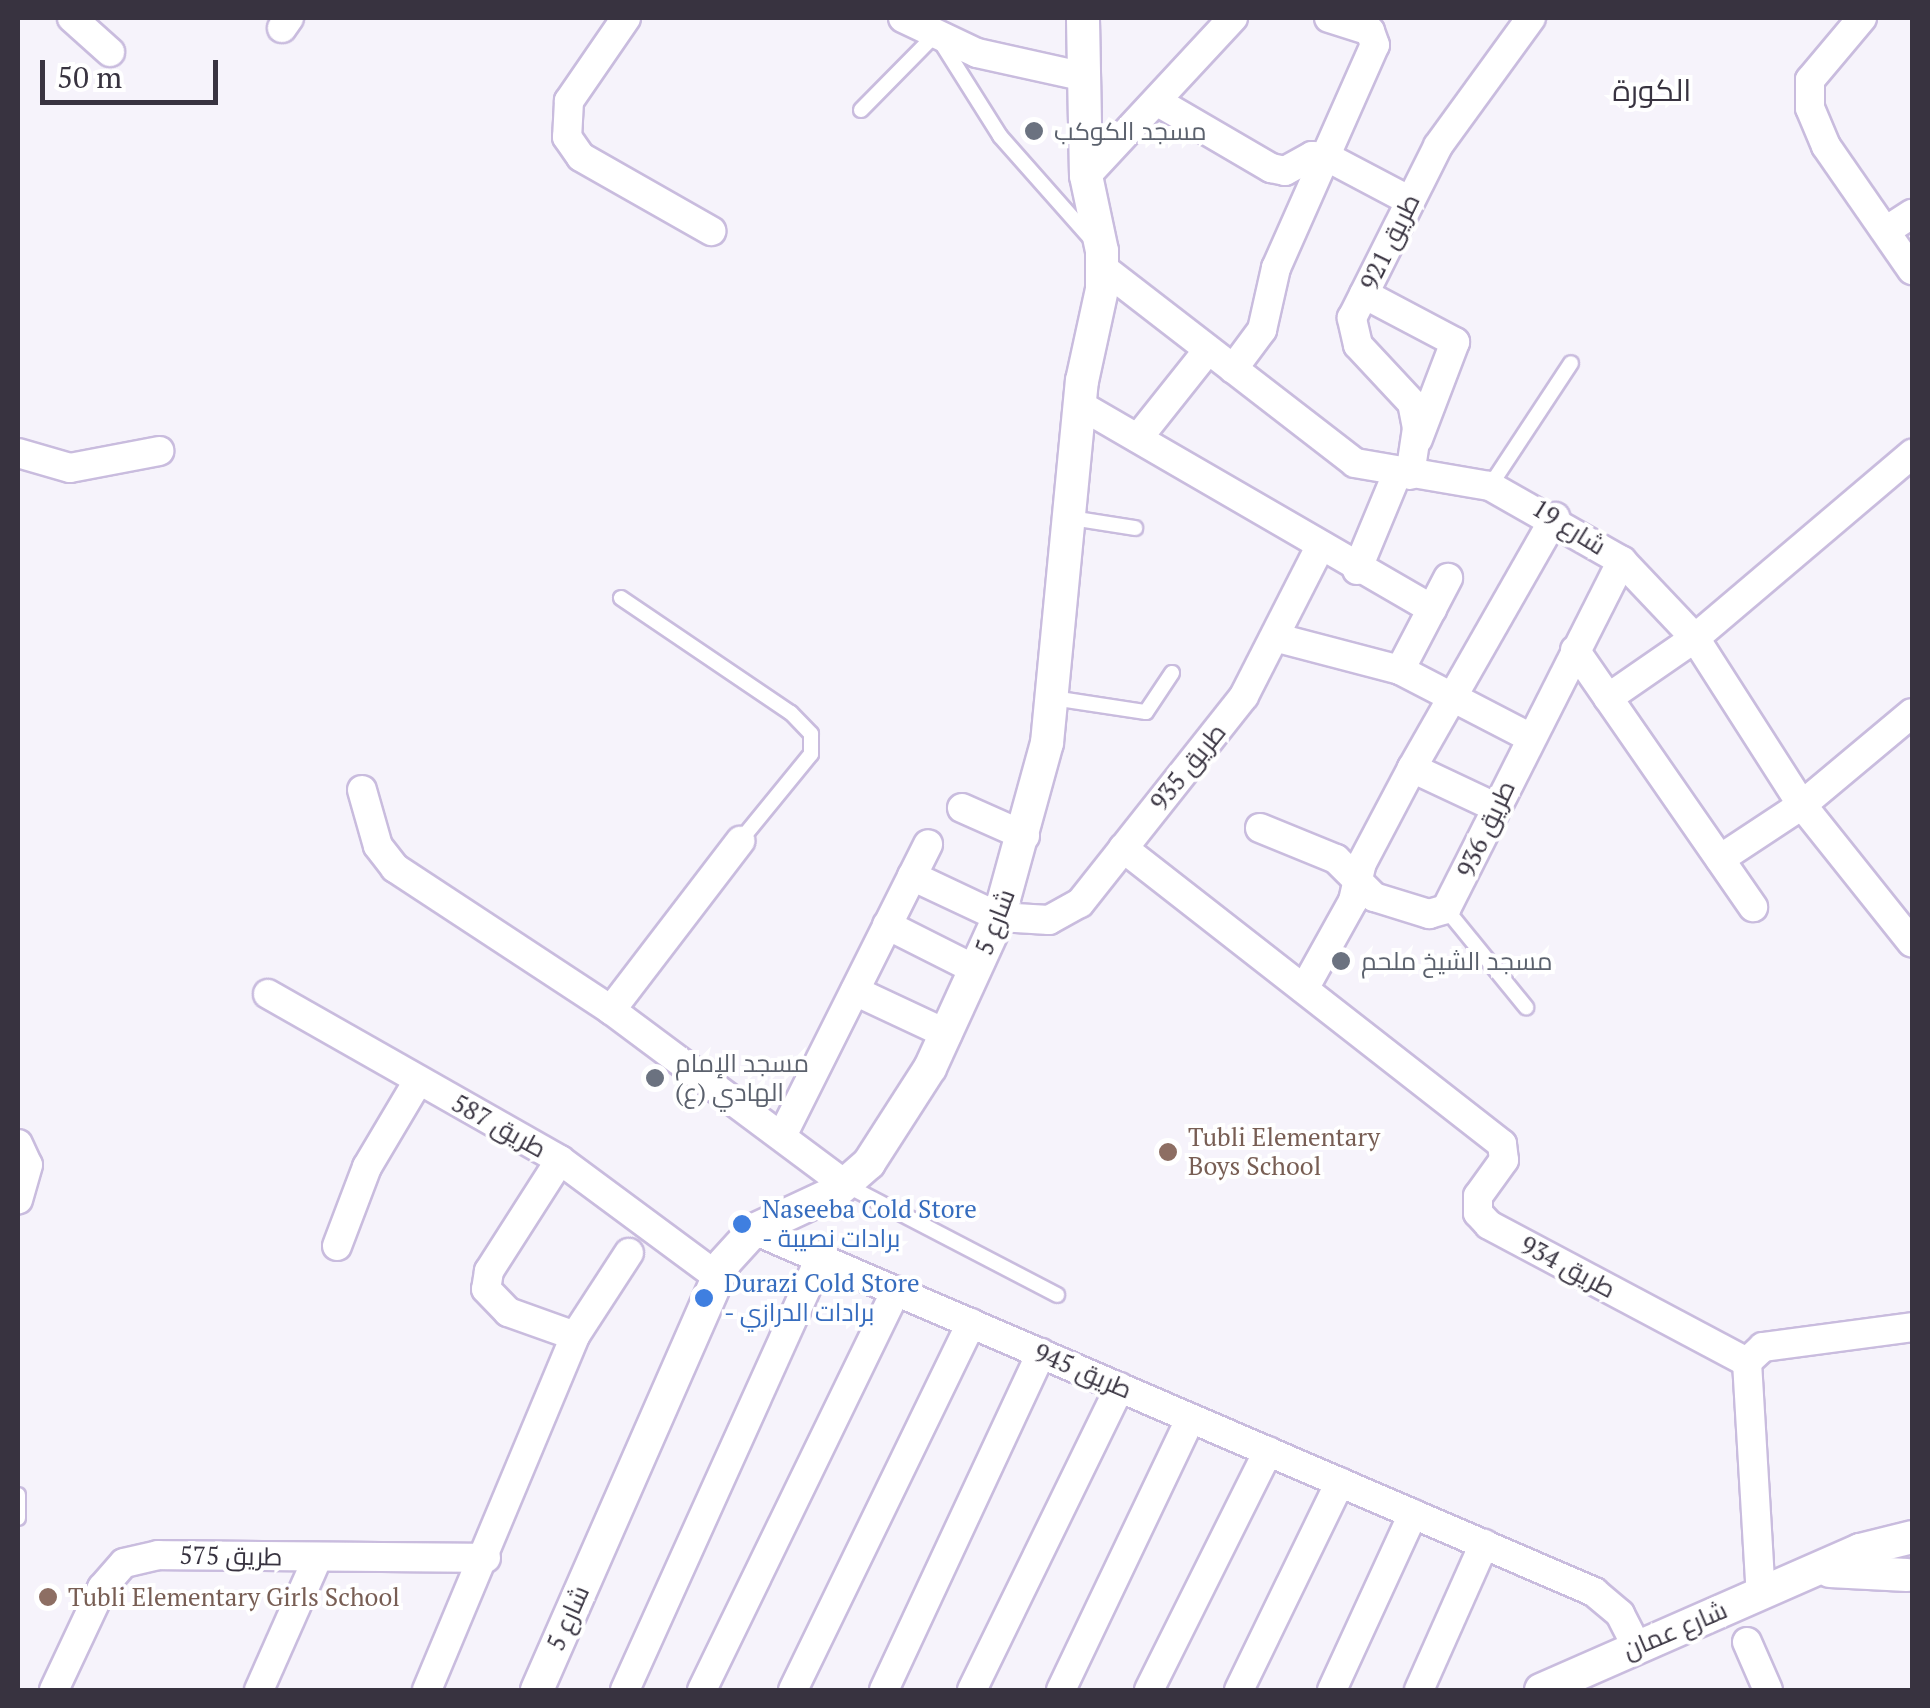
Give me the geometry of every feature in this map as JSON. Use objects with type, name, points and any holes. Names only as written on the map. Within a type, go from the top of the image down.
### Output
[{"type":"street","points":[[72,18],[110,52]]},
{"type":"street","points":[[903,18],[936,38],[1080,76]]},
{"type":"street","name":"شارع 5","points":[[537,1690],[718,1277],[754,1230],[846,1185],[891,1133],[947,1034],[999,916],[1026,836],[1052,698],[1080,404],[1103,260],[1086,176],[1080,76],[1083,18]]},
{"type":"street","points":[[1086,176],[1232,18]]},
{"type":"street","name":"طريق 921","points":[[1357,570],[1417,441],[1412,403],[1354,339],[1352,318],[1410,200],[1455,120],[1531,18]]},
{"type":"street","points":[[1862,18],[1818,67],[1810,108],[1826,146],[1912,270]]},
{"type":"street","points":[[1233,370],[1262,330],[1276,268],[1375,45],[1370,31],[1344,20]]},
{"type":"street","points":[[616,22],[569,101],[566,137],[581,157],[710,231]]},
{"type":"street","points":[[1158,102],[1271,168],[1285,171],[1312,156],[1327,156],[1410,200]]},
{"type":"street","points":[[1887,230],[1912,214]]},
{"type":"street","name":"شارع 19","points":[[1103,260],[1336,452],[1404,474],[1490,486],[1555,517],[1622,560],[1695,638],[1802,804],[1912,943]]},
{"type":"street","points":[[1364,294],[1455,342],[1417,441]]},
{"type":"street","points":[[1138,438],[1208,350]]},
{"type":"street","points":[[1080,404],[1357,570],[1432,609]]},
{"type":"street","points":[[18,453],[70,468],[159,451]]},
{"type":"street","points":[[1608,698],[1695,638],[1912,454]]},
{"type":"street","points":[[1304,989],[1412,768],[1555,517]]},
{"type":"street","name":"طريق 935","points":[[999,916],[1049,920],[1067,914],[1230,714],[1278,638],[1321,546]]},
{"type":"street","name":"طريق 936","points":[[1446,909],[1622,560]]},
{"type":"street","points":[[1400,670],[1448,578]]},
{"type":"street","points":[[1278,638],[1400,670],[1531,738]]},
{"type":"street","points":[[1575,650],[1752,907]]},
{"type":"street","points":[[1720,859],[1901,735],[1912,713]]},
{"type":"street","points":[[1412,768],[1495,808]]},
{"type":"street","points":[[362,790],[389,862],[610,1010],[783,1134],[846,1185]]},
{"type":"street","points":[[962,808],[1026,836]]},
{"type":"street","points":[[1260,828],[1336,859],[1374,897],[1429,914],[1446,909]]},
{"type":"street","points":[[610,1010],[740,841]]},
{"type":"street","points":[[783,1134],[928,844]]},
{"type":"street","name":"طريق 934","points":[[1123,848],[1502,1144],[1504,1160],[1478,1196],[1483,1220],[1746,1362]]},
{"type":"street","points":[[912,876],[999,916]]},
{"type":"street","points":[[888,925],[976,970]]},
{"type":"street","points":[[855,991],[947,1034]]},
{"type":"street","name":"طريق 587","points":[[268,994],[560,1160],[718,1277]]},
{"type":"street","points":[[337,1246],[367,1168],[418,1081]]},
{"type":"street","points":[[18,1144],[28,1165],[18,1200]]},
{"type":"street","points":[[560,1160],[489,1271],[486,1289],[508,1312],[575,1336]]},
{"type":"street","name":"طريق 945","points":[[754,1230],[1594,1592],[1620,1614],[1636,1645]]},
{"type":"street","points":[[427,1690],[486,1558],[575,1336],[629,1252]]},
{"type":"street","points":[[625,1690],[820,1258]]},
{"type":"street","points":[[702,1690],[896,1291]]},
{"type":"street","points":[[793,1690],[970,1323]]},
{"type":"street","points":[[1761,1594],[1746,1362],[1763,1347],[1912,1327]]},
{"type":"street","points":[[884,1690],[1041,1353]]},
{"type":"street","points":[[972,1690],[1120,1387]]},
{"type":"street","points":[[1061,1690],[1191,1418]]},
{"type":"street","points":[[1149,1690],[1268,1451]]},
{"type":"street","points":[[1239,1690],[1340,1482]]},
{"type":"street","points":[[1332,1690],[1412,1514]]},
{"type":"street","points":[[1910,1581],[1912,1537]]},
{"type":"street","name":"شارع عمان","points":[[1544,1690],[1636,1645],[1860,1550],[1912,1537]]},
{"type":"street","points":[[1419,1690],[1484,1544]]},
{"type":"street","name":"طريق 575","points":[[54,1690],[102,1588],[124,1564],[158,1555],[486,1558]]},
{"type":"street","points":[[259,1690],[318,1556]]},
{"type":"street","name":"شارع عمان","points":[[1811,1574],[1859,1569],[1910,1581]]},
{"type":"street","points":[[1747,1642],[1768,1690]]},
{"type":"lane","points":[[861,110],[936,38],[1000,136],[1103,260]]},
{"type":"lane","points":[[1490,486],[1570,362]]},
{"type":"lane","points":[[1070,518],[1135,528]]},
{"type":"lane","points":[[621,598],[791,713],[811,734],[811,754],[740,841]]},
{"type":"lane","points":[[1052,698],[1146,712],[1172,674]]},
{"type":"lane","points":[[1446,909],[1526,1007]]},
{"type":"lane","points":[[846,1185],[1057,1295]]},
{"type":"lane","points":[[18,1495],[18,1518]]},
{"type":"place","name":"مسجد الكوكب","points":[[1034,131]]},
{"type":"place","name":"مسجد الشيخ ملحم","points":[[1341,961]]},
{"type":"place","name":"مسجد الإمام الهادي (ع)","points":[[655,1078]]},
{"type":"place","name":"Tubli Elementary Boys School","points":[[1168,1152]]},
{"type":"place","name":"Naseeba Cold Store - برادات نصيبة","points":[[742,1224]]},
{"type":"place","name":"Durazi Cold Store - برادات الدرازي","points":[[704,1298]]},
{"type":"place","name":"Tubli Elementary Girls School","points":[[48,1597]]},
{"type":"district","name":"الكورة","points":[[1652,90]]}]
